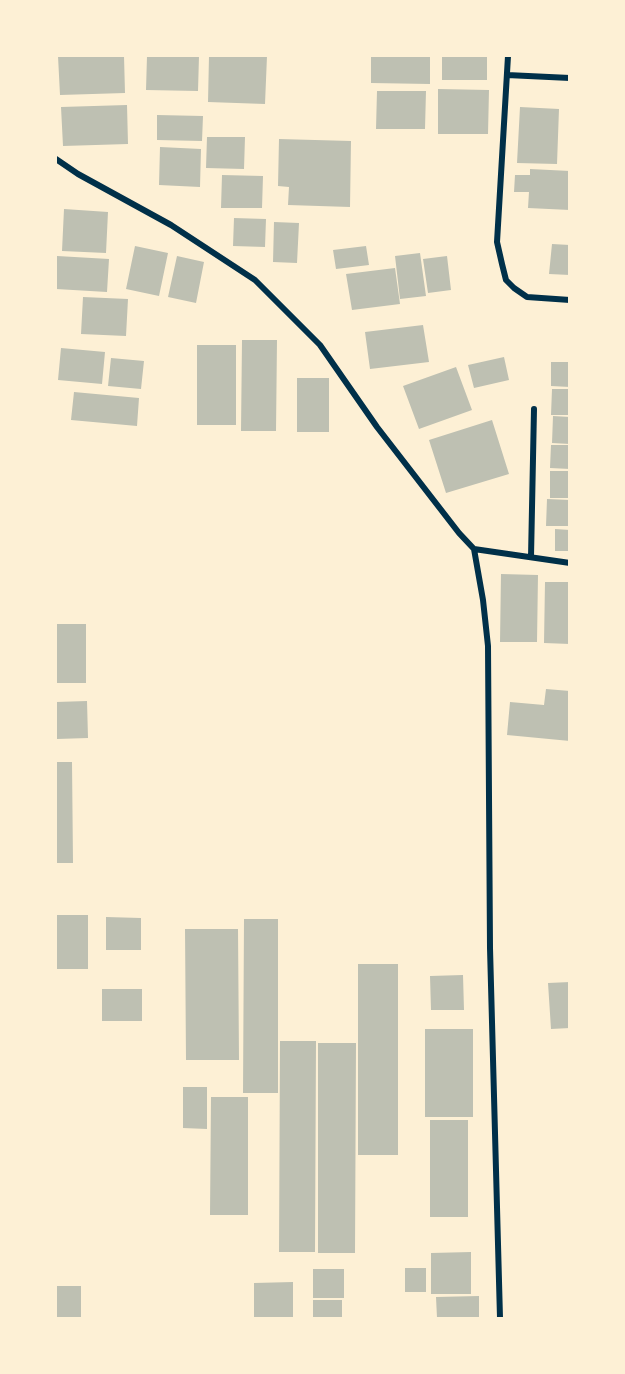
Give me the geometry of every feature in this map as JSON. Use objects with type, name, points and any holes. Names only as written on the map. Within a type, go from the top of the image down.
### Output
[{"type":"street","points":[[508,56],[497,242],[506,279],[513,288],[526,297],[570,300]]},
{"type":"street","points":[[507,75],[570,78]]},
{"type":"street","points":[[56,159],[78,174],[171,225],[255,279],[320,345],[377,427],[474,549],[488,646],[490,936],[500,1318]]},
{"type":"street","points":[[531,557],[534,409]]},
{"type":"street","points":[[474,549],[570,562]]},
{"type":"building","points":[[58,56],[124,56],[125,93],[60,95]]},
{"type":"building","points":[[147,56],[199,56],[198,91],[146,90]]},
{"type":"building","points":[[209,56],[267,56],[265,104],[208,102]]},
{"type":"building","points":[[371,56],[430,56],[430,84],[371,83]]},
{"type":"building","points":[[442,56],[487,56],[487,80],[442,80]]},
{"type":"building","points":[[438,89],[489,90],[488,134],[438,134]]},
{"type":"building","points":[[377,91],[426,91],[425,129],[376,129]]},
{"type":"building","points":[[127,105],[128,144],[63,146],[61,107]]},
{"type":"building","points":[[520,107],[559,109],[557,164],[517,163]]},
{"type":"building","points":[[157,115],[203,116],[202,141],[157,140]]},
{"type":"building","points":[[207,137],[245,137],[244,169],[206,168]]},
{"type":"building","points":[[279,139],[351,141],[350,207],[288,205],[289,187],[278,186]]},
{"type":"building","points":[[160,147],[201,149],[200,187],[159,185]]},
{"type":"building","points":[[530,169],[570,171],[570,210],[528,208],[529,192],[514,192],[515,175],[530,175]]},
{"type":"building","points":[[222,175],[263,176],[262,208],[221,208]]},
{"type":"building","points":[[64,209],[108,212],[106,253],[62,251]]},
{"type":"building","points":[[234,218],[266,219],[265,247],[233,246]]},
{"type":"building","points":[[274,222],[299,223],[297,263],[273,262]]},
{"type":"building","points":[[552,244],[570,245],[570,275],[549,274]]},
{"type":"building","points":[[135,246],[168,253],[159,296],[126,289]]},
{"type":"building","points":[[366,246],[369,265],[336,269],[333,250]]},
{"type":"building","points":[[420,253],[426,296],[400,299],[395,256]]},
{"type":"building","points":[[57,256],[109,259],[107,292],[56,289]]},
{"type":"building","points":[[177,256],[204,262],[196,303],[168,297]]},
{"type":"building","points":[[447,256],[451,290],[428,293],[423,259]]},
{"type":"building","points":[[395,268],[400,304],[352,310],[346,274]]},
{"type":"building","points":[[83,297],[128,299],[126,336],[81,334]]},
{"type":"building","points":[[423,325],[429,362],[370,369],[365,332]]},
{"type":"building","points":[[242,340],[277,340],[276,431],[241,431]]},
{"type":"building","points":[[197,345],[236,345],[236,425],[197,425]]},
{"type":"building","points":[[61,348],[105,352],[102,384],[58,380]]},
{"type":"building","points":[[504,357],[509,380],[474,388],[468,365]]},
{"type":"building","points":[[111,358],[144,361],[141,389],[108,386]]},
{"type":"building","points":[[551,362],[570,362],[570,387],[551,386]]},
{"type":"building","points":[[456,367],[472,410],[419,429],[403,386]]},
{"type":"building","points":[[297,378],[329,378],[329,432],[297,432]]},
{"type":"building","points":[[552,389],[570,389],[570,415],[551,415]]},
{"type":"building","points":[[74,392],[139,398],[137,426],[71,420]]},
{"type":"building","points":[[553,416],[570,417],[570,444],[552,443]]},
{"type":"building","points":[[492,420],[509,474],[446,493],[429,440]]},
{"type":"building","points":[[551,445],[570,445],[570,469],[550,468]]},
{"type":"building","points":[[550,471],[570,471],[570,498],[550,498]]},
{"type":"building","points":[[547,499],[570,500],[570,526],[546,526]]},
{"type":"building","points":[[555,529],[570,530],[570,551],[555,551]]},
{"type":"building","points":[[501,574],[538,575],[537,642],[500,642]]},
{"type":"building","points":[[545,582],[570,582],[570,644],[544,643]]},
{"type":"building","points":[[56,624],[86,624],[86,683],[56,683]]},
{"type":"building","points":[[546,689],[570,691],[570,741],[507,735],[510,702],[544,705]]},
{"type":"building","points":[[87,701],[88,738],[57,739],[56,702]]},
{"type":"building","points":[[56,762],[72,762],[73,863],[56,863]]},
{"type":"building","points":[[56,915],[88,915],[88,969],[56,969]]},
{"type":"building","points":[[106,917],[141,918],[141,950],[106,950]]},
{"type":"building","points":[[244,919],[278,919],[278,1093],[243,1093]]},
{"type":"building","points":[[185,929],[238,929],[239,1060],[186,1060]]},
{"type":"building","points":[[358,964],[398,964],[398,1155],[358,1155]]},
{"type":"building","points":[[463,975],[464,1010],[431,1010],[430,976]]},
{"type":"building","points":[[570,982],[570,1028],[551,1029],[548,983]]},
{"type":"building","points":[[102,989],[142,989],[142,1021],[102,1021]]},
{"type":"building","points":[[425,1029],[473,1029],[473,1117],[425,1117]]},
{"type":"building","points":[[280,1041],[316,1041],[315,1252],[279,1252]]},
{"type":"building","points":[[318,1043],[356,1043],[355,1253],[318,1253]]},
{"type":"building","points":[[183,1087],[207,1087],[207,1129],[183,1128]]},
{"type":"building","points":[[211,1097],[248,1097],[248,1215],[210,1215]]},
{"type":"building","points":[[430,1120],[468,1120],[468,1217],[430,1217]]},
{"type":"building","points":[[471,1252],[471,1294],[431,1294],[431,1253]]},
{"type":"building","points":[[405,1268],[426,1268],[426,1292],[405,1292]]},
{"type":"building","points":[[313,1269],[344,1269],[344,1298],[313,1298]]},
{"type":"building","points":[[293,1282],[293,1318],[254,1318],[254,1283]]},
{"type":"building","points":[[56,1286],[81,1286],[81,1318],[56,1318]]},
{"type":"building","points":[[479,1296],[479,1318],[437,1318],[436,1297]]},
{"type":"building","points":[[313,1300],[342,1300],[342,1318],[313,1318]]}]
